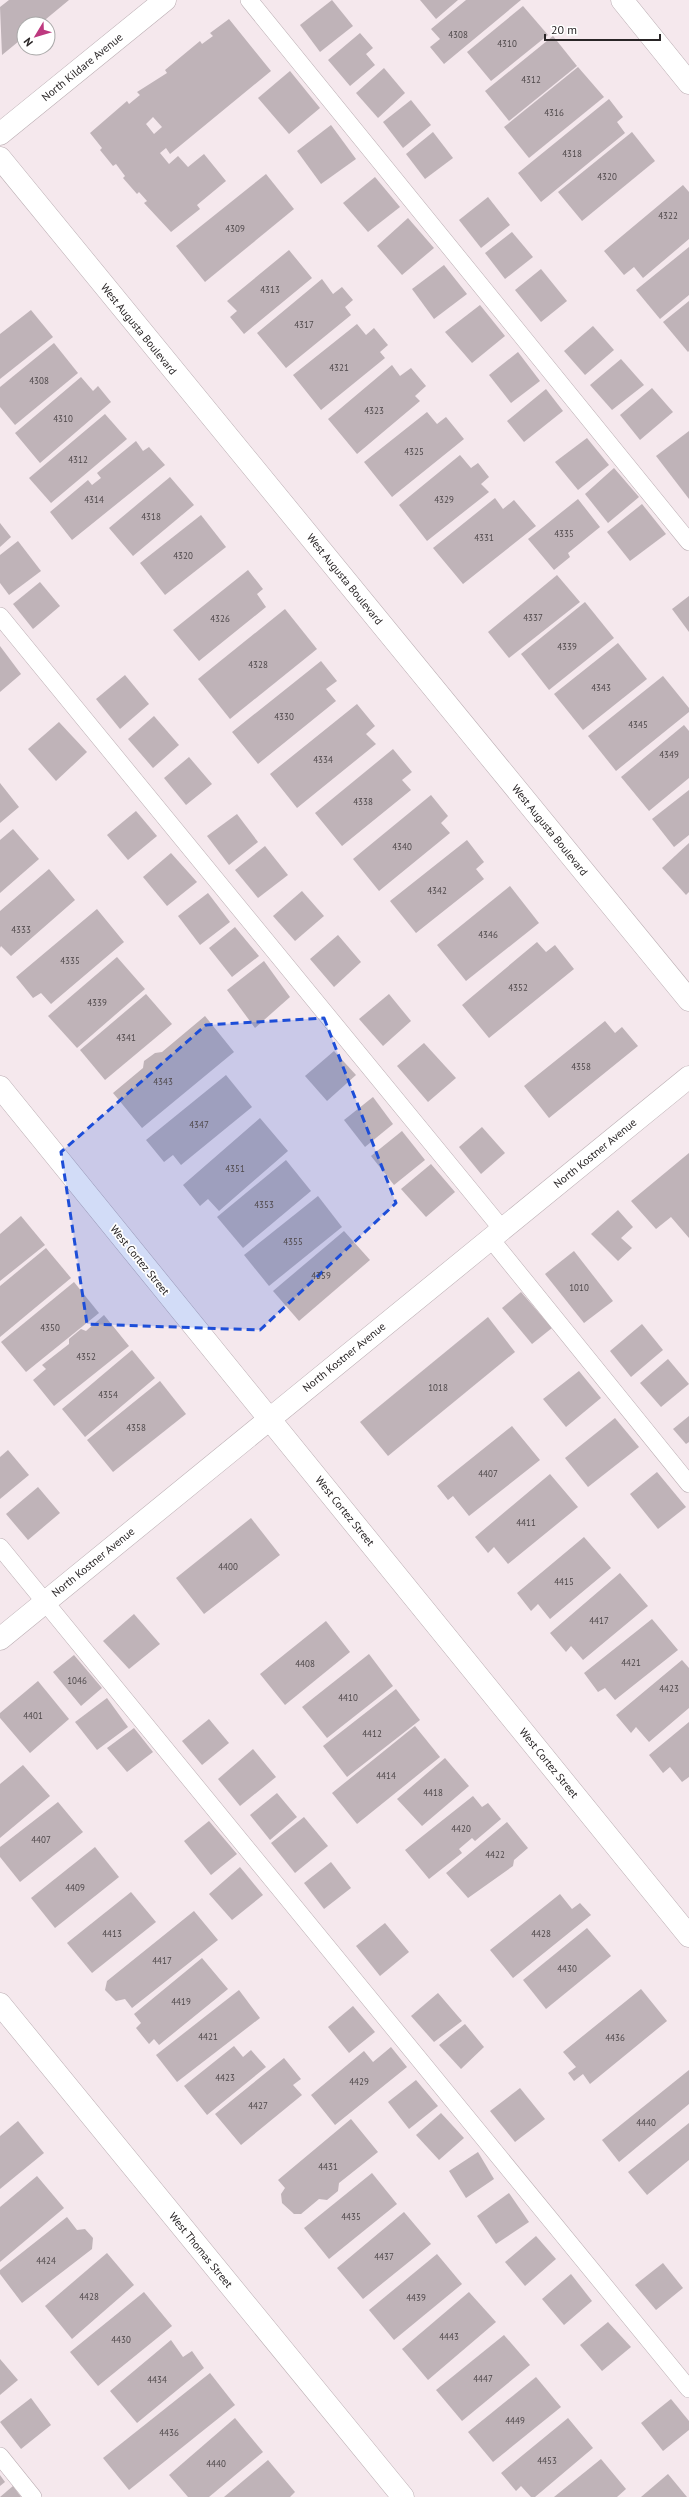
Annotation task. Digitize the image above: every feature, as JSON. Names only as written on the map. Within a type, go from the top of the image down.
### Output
[{"type":"street","name":"North Kildare Avenue","points":[[0,134],[164,0]]},
{"type":"street","points":[[622,0],[689,83]]},
{"type":"street","name":"West Augusta Boulevard","points":[[0,158],[689,1000]]},
{"type":"street","name":"North Kostner Avenue","points":[[0,1639],[269,1418],[689,1077]]},
{"type":"street","name":"West Cortez Street","points":[[0,1087],[689,1936]]},
{"type":"street","name":"West Thomas Street","points":[[0,2004],[403,2497]]},
{"type":"lane","points":[[249,0],[689,542]]},
{"type":"lane","points":[[0,616],[496,1234],[689,1484]]},
{"type":"lane","points":[[0,1547],[689,2389]]},
{"type":"lane","points":[[0,2456],[33,2497]]},
{"type":"highlighted area","points":[[324,1018],[396,1203],[260,1330],[87,1324],[61,1152],[206,1025]]},
{"type":"building","points":[[9,0],[69,0],[50,16],[16,16],[16,44],[2,55],[0,7]]},
{"type":"building","points":[[332,0],[353,26],[320,52],[300,25]]},
{"type":"building","points":[[420,0],[458,0],[436,19]]},
{"type":"building","points":[[466,0],[521,0],[444,64],[430,47],[440,39],[431,29]]},
{"type":"building","points":[[523,6],[548,35],[491,81],[467,52]]},
{"type":"building","points":[[229,19],[271,71],[170,154],[166,148],[160,153],[169,164],[178,156],[188,167],[204,154],[226,181],[197,205],[200,209],[171,232],[144,203],[147,201],[139,192],[137,194],[123,178],[125,176],[116,164],[113,166],[100,150],[102,148],[90,133],[127,101],[129,104],[140,95],[137,92],[167,73],[165,70],[200,41],[202,44],[213,36],[210,33]],"holes":[[[153,117],[162,127],[154,134],[146,124]]]},
{"type":"building","points":[[360,33],[373,48],[366,54],[375,65],[350,86],[328,60]]},
{"type":"building","points":[[553,36],[577,66],[509,121],[485,91]]},
{"type":"building","points":[[578,67],[604,97],[529,158],[504,127]]},
{"type":"building","points":[[384,68],[405,93],[378,118],[356,93]]},
{"type":"building","points":[[290,71],[320,108],[289,134],[258,98]]},
{"type":"building","points":[[609,99],[623,117],[617,122],[625,133],[541,202],[518,173]]},
{"type":"building","points":[[411,100],[431,125],[403,148],[383,122]]},
{"type":"building","points":[[331,125],[356,159],[321,184],[297,151]]},
{"type":"building","points":[[433,132],[453,158],[425,179],[406,154]]},
{"type":"building","points":[[632,132],[655,161],[582,221],[558,192]]},
{"type":"building","points":[[266,174],[294,209],[205,282],[176,246]]},
{"type":"building","points":[[375,177],[400,207],[368,232],[343,203]]},
{"type":"building","points":[[683,185],[689,192],[689,239],[643,278],[634,267],[624,275],[604,251]]},
{"type":"building","points":[[488,197],[510,225],[481,248],[459,220]]},
{"type":"building","points":[[408,218],[434,248],[402,275],[377,246]]},
{"type":"building","points":[[512,232],[533,257],[505,279],[485,253]]},
{"type":"building","points":[[689,247],[689,295],[660,319],[636,290]]},
{"type":"building","points":[[289,250],[312,278],[244,334],[230,317],[237,311],[227,301]]},
{"type":"building","points":[[444,265],[467,294],[434,319],[412,289]]},
{"type":"building","points":[[541,269],[567,301],[541,322],[515,290]]},
{"type":"building","points":[[322,279],[333,294],[342,287],[353,300],[345,307],[351,315],[286,368],[257,333]]},
{"type":"building","points":[[689,301],[689,351],[688,352],[663,322]]},
{"type":"building","points":[[480,305],[505,336],[472,363],[445,332]]},
{"type":"building","points":[[31,310],[53,337],[0,379],[0,334]]},
{"type":"building","points":[[357,324],[366,335],[374,328],[388,345],[380,352],[385,358],[321,410],[293,375]]},
{"type":"building","points":[[593,326],[614,350],[585,375],[564,351]]},
{"type":"building","points":[[54,343],[78,373],[15,425],[0,407],[0,387]]},
{"type":"building","points":[[518,352],[540,381],[511,403],[489,375]]},
{"type":"building","points":[[621,359],[644,385],[612,410],[590,385]]},
{"type":"building","points":[[392,365],[400,376],[411,368],[426,386],[415,396],[420,401],[357,454],[328,419]]},
{"type":"building","points":[[81,377],[93,391],[98,386],[111,402],[40,463],[15,433]]},
{"type":"building","points":[[652,388],[673,412],[640,440],[620,415]]},
{"type":"building","points":[[546,389],[563,411],[524,442],[507,421]]},
{"type":"building","points":[[427,412],[437,424],[446,417],[464,439],[392,497],[364,462]]},
{"type":"building","points":[[105,414],[127,439],[51,503],[29,478]]},
{"type":"building","points":[[689,431],[689,499],[656,456]]},
{"type":"building","points":[[587,438],[609,465],[578,490],[555,462]]},
{"type":"building","points":[[136,441],[143,451],[149,447],[165,465],[72,540],[50,512],[88,480],[92,485],[101,478],[97,473]]},
{"type":"building","points":[[460,455],[471,468],[478,463],[489,477],[481,484],[489,492],[427,541],[399,505]]},
{"type":"building","points":[[614,468],[639,497],[608,523],[585,494]]},
{"type":"building","points":[[170,477],[194,505],[133,556],[109,528]]},
{"type":"building","points":[[495,498],[503,509],[514,500],[536,526],[463,584],[433,548]]},
{"type":"building","points":[[578,499],[600,527],[568,553],[570,557],[554,570],[528,539]]},
{"type":"building","points":[[642,504],[666,534],[630,561],[607,532]]},
{"type":"building","points":[[201,515],[226,547],[165,595],[140,563]]},
{"type":"building","points":[[0,523],[11,537],[0,547]]},
{"type":"building","points":[[18,541],[41,571],[9,595],[0,583],[0,555]]},
{"type":"building","points":[[248,570],[263,589],[257,594],[266,607],[199,661],[173,630]]},
{"type":"building","points":[[557,575],[580,602],[509,658],[488,632]]},
{"type":"building","points":[[40,582],[60,606],[33,629],[13,604]]},
{"type":"building","points":[[689,596],[689,632],[672,609]]},
{"type":"building","points":[[585,602],[614,638],[549,690],[521,654]]},
{"type":"building","points":[[285,609],[317,649],[230,719],[198,679]]},
{"type":"building","points":[[618,643],[647,679],[583,730],[554,694]]},
{"type":"building","points":[[0,646],[21,674],[0,692]]},
{"type":"building","points":[[321,661],[337,681],[326,689],[336,701],[258,764],[232,732]]},
{"type":"building","points":[[125,675],[149,704],[120,729],[96,699]]},
{"type":"building","points":[[663,676],[689,708],[689,712],[616,771],[588,736]]},
{"type":"building","points":[[357,704],[375,726],[366,734],[376,744],[297,808],[270,774]]},
{"type":"building","points":[[154,716],[179,745],[153,768],[128,739]]},
{"type":"building","points":[[59,722],[87,752],[56,781],[28,749]]},
{"type":"building","points":[[684,725],[689,731],[689,778],[649,811],[621,777]]},
{"type":"building","points":[[393,749],[412,772],[402,780],[411,790],[342,846],[315,813]]},
{"type":"building","points":[[189,757],[212,784],[186,805],[164,778]]},
{"type":"building","points":[[0,783],[19,807],[0,823]]},
{"type":"building","points":[[689,790],[689,835],[674,847],[652,819]]},
{"type":"building","points":[[431,795],[448,816],[441,823],[450,833],[379,891],[353,859]]},
{"type":"building","points":[[136,811],[157,836],[128,860],[107,835]]},
{"type":"building","points":[[237,814],[258,842],[229,865],[207,836]]},
{"type":"building","points":[[13,829],[39,859],[0,893],[0,840]]},
{"type":"building","points":[[467,840],[484,862],[476,869],[484,879],[416,933],[390,901]]},
{"type":"building","points":[[689,843],[689,892],[686,895],[662,868]]},
{"type":"building","points":[[265,846],[288,875],[258,898],[235,870]]},
{"type":"building","points":[[171,853],[197,882],[167,906],[143,877]]},
{"type":"building","points":[[49,869],[75,900],[11,956],[1,946],[0,948],[0,911]]},
{"type":"building","points":[[510,886],[539,923],[466,981],[437,945]]},
{"type":"building","points":[[302,891],[324,916],[295,941],[273,916]]},
{"type":"building","points":[[208,893],[230,922],[200,945],[178,916]]},
{"type":"building","points":[[97,909],[124,942],[51,1004],[41,993],[33,998],[16,977]]},
{"type":"building","points":[[235,927],[259,956],[232,977],[209,948]]},
{"type":"building","points":[[338,935],[361,962],[334,987],[310,959]]},
{"type":"building","points":[[537,942],[546,952],[555,945],[574,969],[489,1038],[462,1005]]},
{"type":"building","points":[[117,957],[145,989],[77,1048],[48,1016]]},
{"type":"building","points":[[264,961],[290,997],[255,1028],[227,990]]},
{"type":"building","points":[[146,994],[172,1024],[105,1080],[80,1050]]},
{"type":"building","points":[[389,994],[411,1021],[383,1046],[359,1019]]},
{"type":"building","points":[[205,1016],[234,1052],[142,1128],[113,1093],[143,1068],[144,1061],[155,1053],[162,1052]]},
{"type":"building","points":[[605,1021],[615,1033],[622,1027],[638,1046],[549,1118],[524,1086]]},
{"type":"building","points":[[424,1043],[456,1078],[428,1102],[397,1066]]},
{"type":"building","points":[[334,1051],[356,1075],[327,1101],[305,1076]]},
{"type":"building","points":[[226,1075],[252,1107],[181,1165],[173,1155],[164,1162],[146,1140]]},
{"type":"building","points":[[373,1097],[393,1124],[365,1147],[344,1120]]},
{"type":"building","points":[[260,1118],[288,1151],[219,1211],[208,1199],[200,1206],[183,1185]]},
{"type":"building","points":[[482,1127],[505,1153],[481,1174],[459,1147]]},
{"type":"building","points":[[402,1131],[425,1160],[394,1185],[371,1156]]},
{"type":"building","points":[[689,1153],[689,1238],[671,1217],[656,1229],[631,1201]]},
{"type":"building","points":[[286,1160],[311,1191],[243,1248],[217,1217]]},
{"type":"building","points":[[431,1164],[455,1192],[426,1217],[401,1189]]},
{"type":"building","points":[[318,1196],[342,1227],[269,1286],[244,1255]]},
{"type":"building","points":[[618,1210],[633,1227],[621,1238],[632,1248],[618,1261],[591,1234]]},
{"type":"building","points":[[21,1216],[45,1245],[0,1281],[0,1234]]},
{"type":"building","points":[[344,1231],[370,1260],[299,1321],[273,1291]]},
{"type":"building","points":[[46,1248],[71,1278],[0,1337],[0,1286]]},
{"type":"building","points":[[574,1251],[613,1301],[584,1323],[545,1274]]},
{"type":"building","points":[[74,1282],[99,1313],[26,1372],[1,1342]]},
{"type":"building","points":[[521,1292],[552,1328],[532,1344],[502,1308]]},
{"type":"building","points":[[104,1315],[129,1346],[54,1406],[33,1380],[46,1369],[42,1365],[69,1344],[69,1339],[81,1329],[86,1331]]},
{"type":"building","points":[[488,1317],[515,1352],[388,1456],[360,1422]]},
{"type":"building","points":[[642,1324],[663,1350],[631,1377],[610,1351]]},
{"type":"building","points":[[132,1350],[155,1378],[85,1437],[62,1409]]},
{"type":"building","points":[[668,1359],[689,1384],[661,1407],[640,1383]]},
{"type":"building","points":[[579,1371],[601,1398],[566,1427],[543,1399]]},
{"type":"building","points":[[160,1381],[186,1414],[113,1472],[87,1440]]},
{"type":"building","points":[[689,1416],[689,1442],[686,1444],[673,1429]]},
{"type":"building","points":[[615,1418],[639,1447],[588,1487],[565,1458]]},
{"type":"building","points":[[512,1426],[540,1460],[469,1516],[453,1496],[448,1500],[437,1486]]},
{"type":"building","points":[[8,1450],[29,1475],[0,1499],[0,1457]]},
{"type":"building","points":[[657,1472],[686,1507],[658,1529],[630,1494]]},
{"type":"building","points":[[550,1474],[578,1507],[508,1564],[494,1547],[488,1553],[475,1537]]},
{"type":"building","points":[[38,1487],[60,1513],[28,1540],[6,1514]]},
{"type":"building","points":[[251,1518],[280,1555],[204,1614],[176,1578]]},
{"type":"building","points":[[584,1537],[611,1568],[550,1619],[538,1604],[531,1611],[517,1593]]},
{"type":"building","points":[[620,1573],[648,1606],[583,1660],[571,1646],[566,1652],[550,1633]]},
{"type":"building","points":[[134,1614],[160,1644],[129,1669],[103,1641]]},
{"type":"building","points":[[652,1619],[678,1650],[615,1700],[605,1688],[598,1692],[584,1673]]},
{"type":"building","points":[[326,1621],[350,1652],[285,1705],[260,1674]]},
{"type":"building","points":[[369,1654],[393,1686],[327,1738],[302,1707]]},
{"type":"building","points":[[74,1655],[102,1688],[81,1706],[53,1672]]},
{"type":"building","points":[[682,1660],[689,1668],[689,1708],[649,1742],[636,1727],[631,1733],[616,1715]]},
{"type":"building","points":[[38,1681],[69,1719],[30,1753],[0,1718],[0,1713]]},
{"type":"building","points":[[396,1689],[420,1720],[347,1777],[323,1746]]},
{"type":"building","points":[[107,1698],[128,1727],[97,1750],[75,1722]]},
{"type":"building","points":[[209,1719],[229,1743],[202,1765],[182,1741]]},
{"type":"building","points":[[689,1722],[689,1777],[682,1782],[670,1767],[663,1773],[649,1755]]},
{"type":"building","points":[[415,1726],[440,1757],[357,1824],[332,1793]]},
{"type":"building","points":[[134,1728],[153,1752],[127,1772],[107,1748]]},
{"type":"building","points":[[253,1749],[276,1777],[240,1806],[218,1779]]},
{"type":"building","points":[[445,1758],[469,1786],[422,1826],[397,1799]]},
{"type":"building","points":[[23,1765],[50,1796],[0,1838],[0,1784]]},
{"type":"building","points":[[277,1793],[297,1817],[270,1840],[250,1815]]},
{"type":"building","points":[[473,1796],[482,1807],[488,1803],[501,1819],[475,1841],[472,1838],[459,1849],[462,1853],[429,1879],[405,1850]]},
{"type":"building","points":[[58,1802],[83,1832],[20,1882],[0,1857],[0,1847]]},
{"type":"building","points":[[304,1817],[328,1846],[295,1873],[271,1843]]},
{"type":"building","points":[[209,1821],[237,1854],[211,1875],[184,1841]]},
{"type":"building","points":[[507,1822],[528,1848],[514,1860],[513,1866],[468,1898],[446,1873]]},
{"type":"building","points":[[95,1847],[119,1877],[55,1928],[31,1898]]},
{"type":"building","points":[[331,1862],[351,1888],[324,1909],[304,1883]]},
{"type":"building","points":[[240,1867],[263,1895],[232,1920],[209,1894]]},
{"type":"building","points":[[131,1892],[156,1922],[92,1973],[67,1943]]},
{"type":"building","points":[[560,1894],[572,1909],[580,1903],[591,1915],[513,1978],[490,1950]]},
{"type":"building","points":[[194,1911],[218,1940],[132,2008],[125,1999],[116,2001],[105,1990],[107,1981]]},
{"type":"building","points":[[385,1923],[409,1952],[380,1976],[356,1946]]},
{"type":"building","points":[[587,1928],[611,1956],[546,2009],[523,1980]]},
{"type":"building","points":[[202,1958],[228,1989],[159,2045],[154,2039],[149,2044],[136,2028],[141,2023],[134,2014]]},
{"type":"building","points":[[641,1989],[667,2021],[590,2084],[583,2074],[574,2081],[568,2073],[576,2067],[563,2052]]},
{"type":"building","points":[[239,1990],[260,2018],[177,2082],[156,2055]]},
{"type":"building","points":[[438,1993],[462,2021],[434,2042],[411,2016]]},
{"type":"building","points":[[353,2006],[375,2032],[349,2053],[328,2027]]},
{"type":"building","points":[[465,2024],[484,2047],[461,2069],[439,2045]]},
{"type":"building","points":[[234,2046],[243,2057],[251,2050],[266,2067],[207,2115],[184,2086]]},
{"type":"building","points":[[391,2047],[407,2067],[335,2125],[311,2095],[364,2051],[373,2062]]},
{"type":"building","points":[[284,2058],[301,2079],[293,2085],[302,2095],[241,2145],[215,2114]]},
{"type":"building","points":[[689,2070],[689,2104],[619,2162],[602,2140]]},
{"type":"building","points":[[416,2080],[438,2106],[409,2129],[388,2102]]},
{"type":"building","points":[[520,2088],[545,2119],[515,2142],[490,2111]]},
{"type":"building","points":[[441,2113],[464,2138],[439,2160],[416,2135]]},
{"type":"building","points":[[351,2119],[378,2152],[339,2183],[338,2191],[327,2200],[319,2199],[301,2214],[294,2214],[282,2203],[281,2194],[285,2188],[278,2180]]},
{"type":"building","points":[[18,2121],[44,2153],[0,2189],[0,2136]]},
{"type":"building","points":[[689,2123],[689,2160],[647,2195],[628,2172]]},
{"type":"building","points":[[478,2152],[494,2179],[466,2198],[449,2171]]},
{"type":"building","points":[[372,2173],[397,2204],[329,2259],[304,2228]]},
{"type":"building","points":[[37,2176],[64,2208],[0,2262],[0,2207]]},
{"type":"building","points":[[509,2193],[529,2222],[496,2244],[477,2216]]},
{"type":"building","points":[[404,2212],[431,2244],[363,2299],[337,2268]]},
{"type":"building","points":[[67,2217],[77,2230],[85,2229],[93,2238],[92,2249],[22,2303],[0,2274],[0,2270]]},
{"type":"building","points":[[536,2236],[556,2259],[525,2286],[505,2262]]},
{"type":"building","points":[[107,2253],[134,2285],[72,2339],[45,2306]]},
{"type":"building","points":[[437,2254],[462,2284],[394,2340],[369,2310]]},
{"type":"building","points":[[663,2263],[683,2288],[656,2310],[635,2285]]},
{"type":"building","points":[[571,2274],[592,2301],[564,2325],[542,2299]]},
{"type":"building","points":[[144,2292],[172,2326],[98,2386],[70,2352]]},
{"type":"building","points":[[469,2292],[496,2322],[428,2380],[402,2349]]},
{"type":"building","points":[[608,2322],[631,2347],[602,2371],[580,2345]]},
{"type":"building","points":[[504,2335],[530,2365],[462,2421],[436,2390]]},
{"type":"building","points":[[171,2340],[183,2357],[192,2351],[204,2368],[137,2423],[110,2391]]},
{"type":"building","points":[[0,2359],[18,2380],[0,2395]]},
{"type":"building","points":[[210,2373],[235,2405],[129,2490],[103,2458]]},
{"type":"building","points":[[536,2377],[561,2407],[493,2462],[468,2432]]},
{"type":"building","points":[[31,2398],[51,2425],[21,2449],[0,2422]]},
{"type":"building","points":[[671,2399],[689,2421],[689,2430],[663,2451],[641,2423]]},
{"type":"building","points":[[235,2418],[263,2452],[209,2497],[188,2497],[169,2475]]},
{"type":"building","points":[[568,2418],[593,2448],[535,2497],[531,2497],[521,2486],[516,2491],[501,2473]]},
{"type":"building","points":[[601,2459],[626,2489],[617,2497],[554,2497]]},
{"type":"building","points":[[268,2460],[295,2492],[290,2497],[224,2497]]},
{"type":"building","points":[[668,2474],[687,2497],[641,2497]]},
{"type":"building","points":[[0,2475],[5,2482],[0,2486]]},
{"type":"building","points":[[13,2486],[21,2497],[0,2497]]}]
